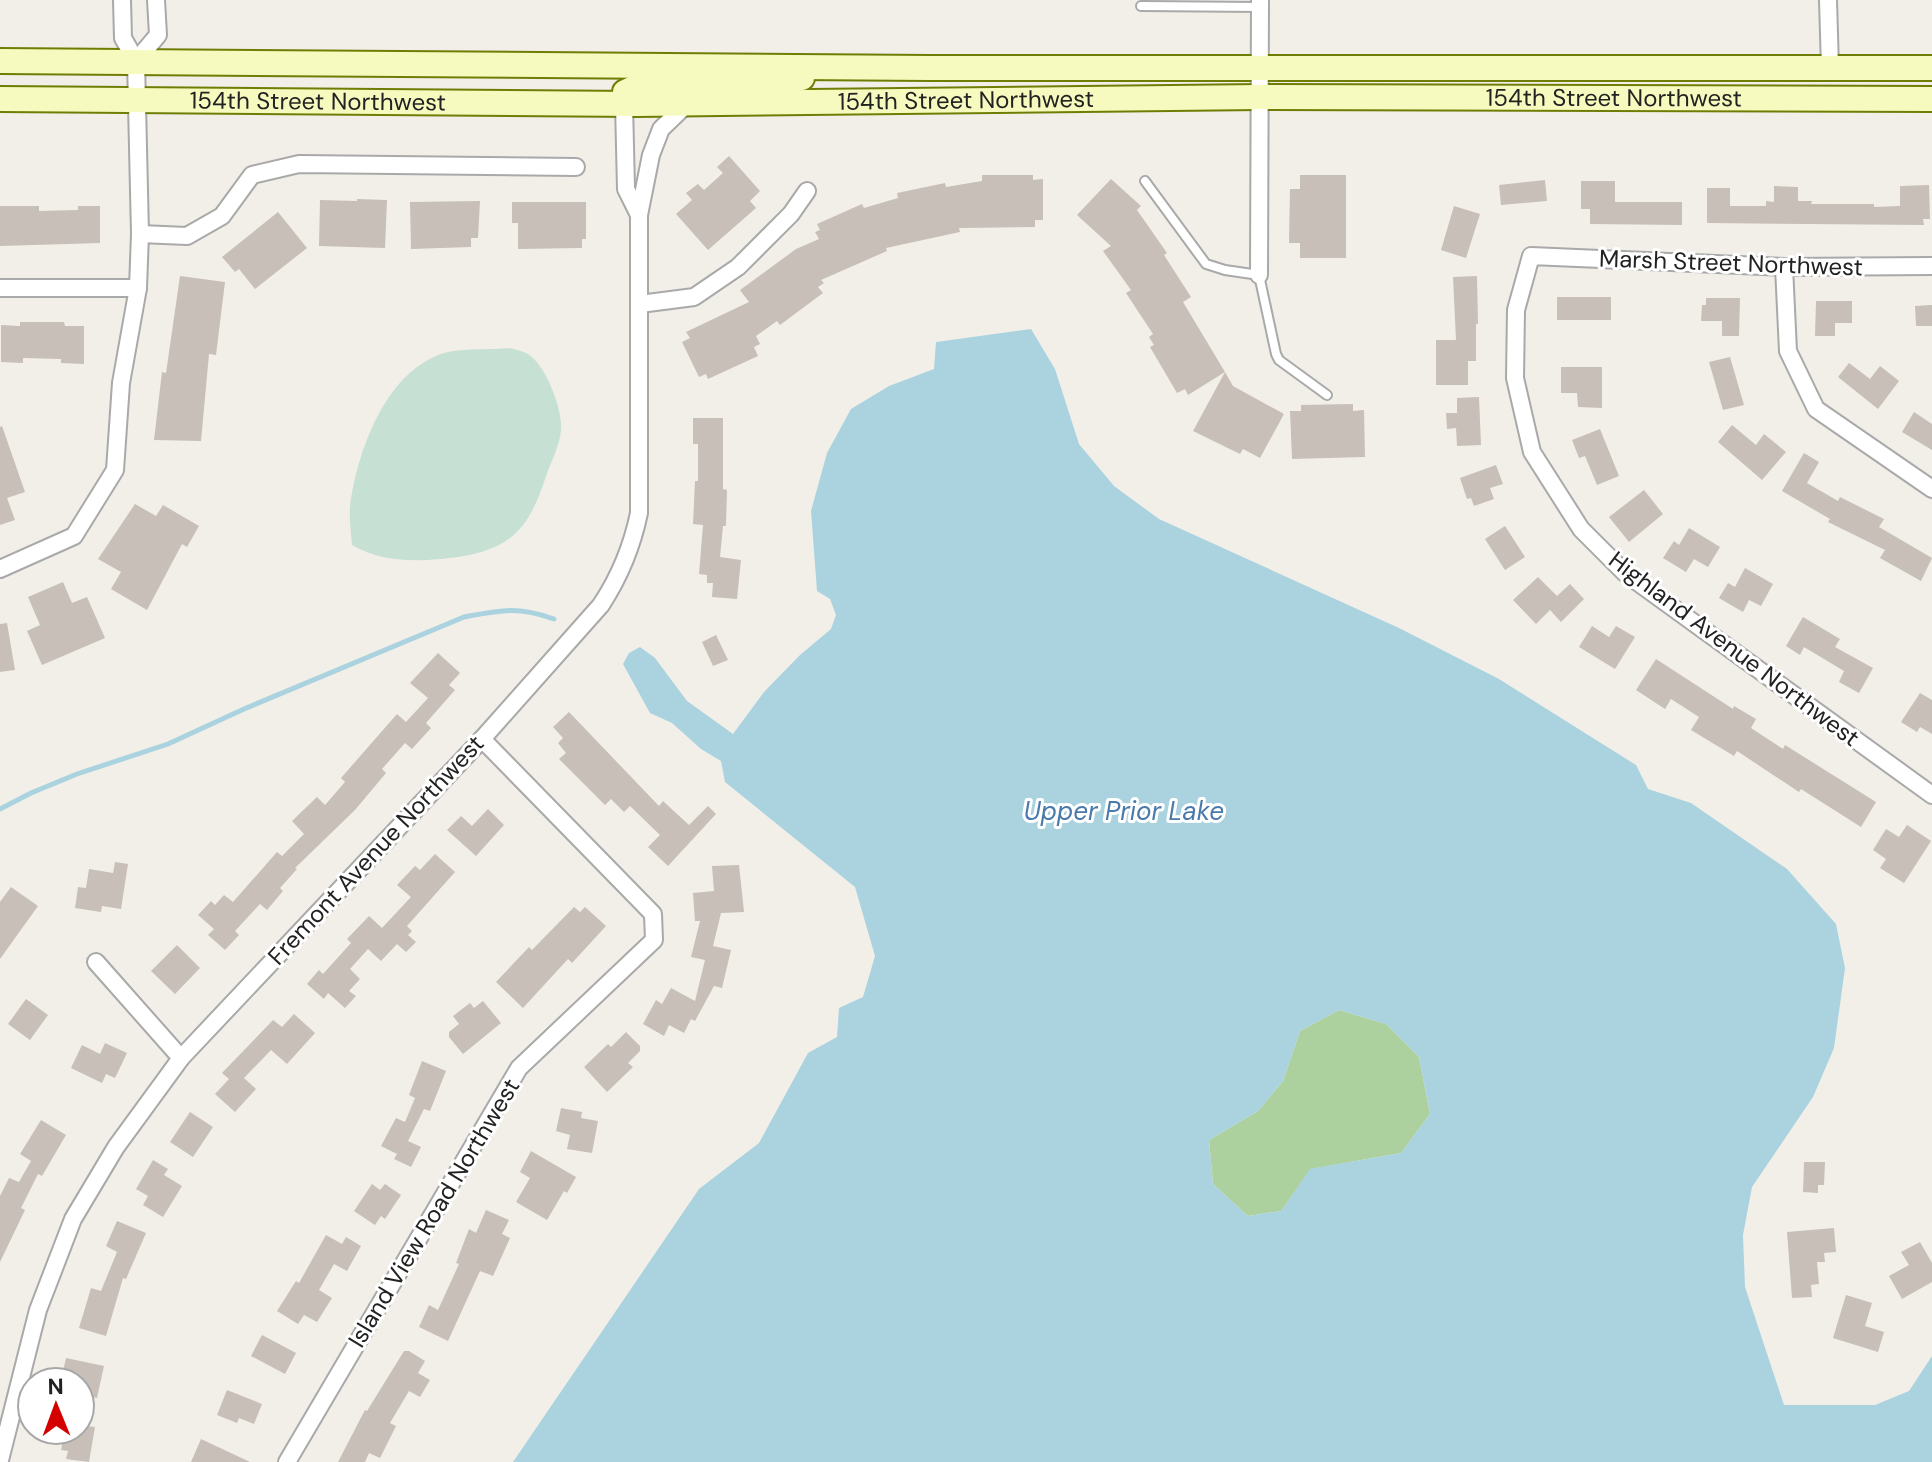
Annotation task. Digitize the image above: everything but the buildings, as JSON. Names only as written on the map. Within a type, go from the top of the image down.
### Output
[{"type":"street","points":[[0,569],[74,536],[115,470],[121,383],[138,288],[140,234],[136,61],[123,38],[122,0]]},
{"type":"street","points":[[136,61],[158,35],[156,0]]},
{"type":"street","points":[[1828,0],[1830,68]]},
{"type":"street","points":[[1259,275],[1260,4]]},
{"type":"street","name":"154th Street Northwest","points":[[0,61],[872,67],[1932,68]]},
{"type":"street","points":[[624,104],[625,92],[642,84],[769,84],[872,67]]},
{"type":"street","name":"154th Street Northwest","points":[[0,99],[624,104],[1260,97],[1932,99]]},
{"type":"street","name":"Fremont Avenue Northwest","points":[[624,104],[626,189],[639,215]]},
{"type":"street","name":"Fremont Avenue Northwest","points":[[0,1460],[38,1310],[73,1219],[116,1147],[181,1058],[482,739],[601,605],[617,580],[633,540],[639,513],[639,215],[651,155],[661,129],[687,104]]},
{"type":"street","points":[[140,234],[187,236],[222,216],[252,175],[299,164],[576,167]]},
{"type":"street","points":[[640,304],[694,297],[738,267],[791,214],[807,191]]},
{"type":"street","name":"Marsh Street Northwest","points":[[1531,256],[1784,267],[1932,266]]},
{"type":"street","name":"Highland Avenue Northwest","points":[[1531,256],[1516,310],[1515,378],[1532,452],[1581,529],[1625,573],[1932,795]]},
{"type":"street","points":[[1784,267],[1788,351],[1816,409],[1932,489]]},
{"type":"street","points":[[0,288],[138,288]]},
{"type":"street","name":"Island View Road Northwest","points":[[287,1462],[519,1068],[654,940],[653,914],[482,739]]},
{"type":"street","points":[[96,962],[181,1058]]},
{"type":"lane","points":[[1141,6],[1260,4]]},
{"type":"lane","points":[[1145,181],[1206,264],[1259,275],[1279,360],[1327,395]]},
{"type":"green space","points":[[510,348],[528,354],[541,367],[552,388],[561,421],[555,453],[537,502],[523,526],[492,548],[449,558],[388,558],[352,545],[350,507],[360,461],[368,437],[392,393],[408,375],[427,361],[448,352]]},
{"type":"green space","points":[[1339,1010],[1386,1024],[1419,1057],[1430,1114],[1401,1153],[1311,1169],[1281,1211],[1248,1216],[1213,1184],[1209,1140],[1258,1111],[1283,1081],[1300,1031]]},
{"type":"water","name":"Upper Prior Lake","points":[[1031,329],[1055,369],[1079,444],[1114,486],[1159,519],[1399,628],[1499,679],[1636,765],[1648,789],[1691,803],[1787,869],[1836,924],[1845,968],[1834,1048],[1813,1097],[1752,1187],[1743,1235],[1745,1287],[1784,1405],[1875,1405],[1909,1391],[1932,1356],[1932,1462],[513,1462],[699,1189],[759,1143],[808,1053],[837,1037],[839,1008],[863,997],[875,956],[855,887],[725,782],[721,761],[701,749],[672,723],[650,713],[623,664],[629,653],[640,647],[655,658],[687,701],[733,734],[764,692],[831,629],[836,615],[830,599],[817,591],[811,511],[827,453],[851,409],[889,386],[934,369],[936,342]],"holes":[[[1339,1010],[1386,1024],[1419,1057],[1430,1114],[1401,1153],[1310,1169],[1281,1211],[1248,1216],[1213,1184],[1209,1140],[1258,1111],[1283,1081],[1300,1031]]]},
{"type":"waterway","points":[[0,809],[77,774],[168,744],[464,617],[509,610],[554,619]]}]
